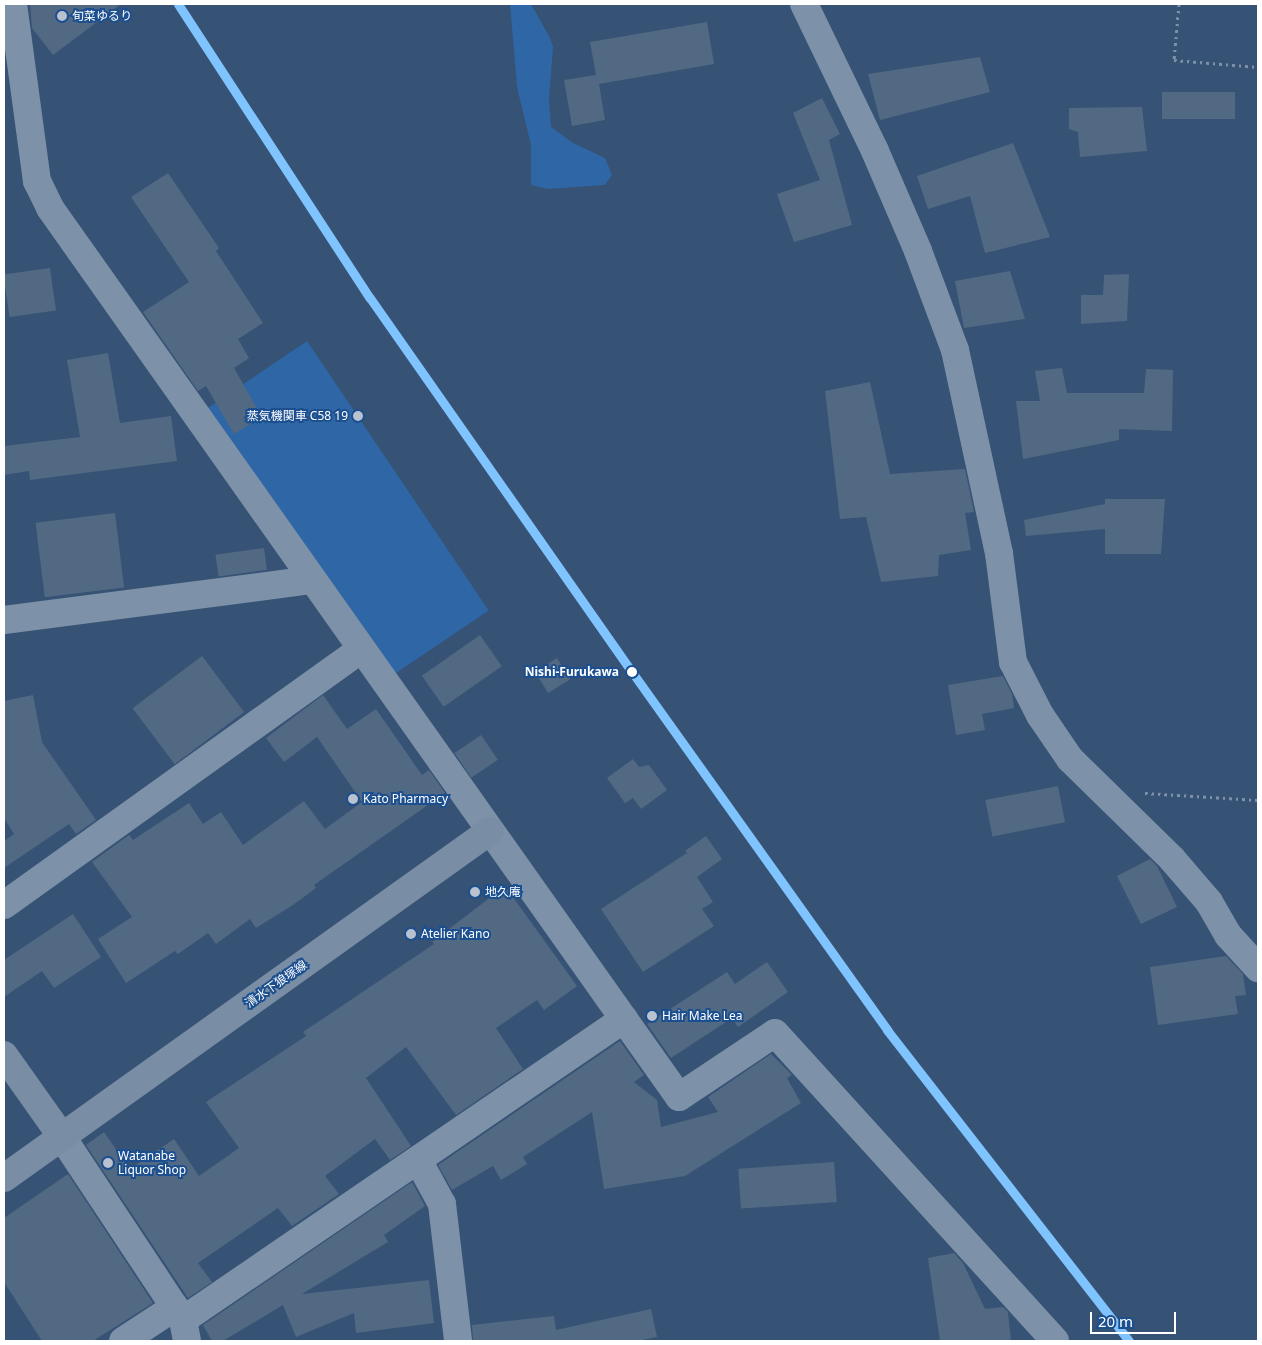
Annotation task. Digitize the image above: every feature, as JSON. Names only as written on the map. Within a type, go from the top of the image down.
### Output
[{"type":"main road","name":"清水下狼塚線","points":[[4,1178],[490,832]]},
{"type":"main road","points":[[4,1055],[62,1137]]},
{"type":"street","points":[[13,4],[37,181],[50,208],[310,580],[679,1097],[775,1033],[1055,1341]]},
{"type":"street","points":[[804,4],[875,152],[955,350],[999,553],[1013,662],[1040,715],[1070,759],[1172,859],[1209,902],[1228,935],[1258,968]]},
{"type":"street","points":[[4,620],[310,580]]},
{"type":"street","points":[[4,905],[361,650]]},
{"type":"street","points":[[123,1341],[182,1323],[624,1019]]},
{"type":"street","points":[[62,1137],[182,1323]]},
{"type":"street","points":[[418,1160],[442,1204],[458,1341]]},
{"type":"path","points":[[1179,4],[1174,60],[1258,67]]},
{"type":"path","points":[[1099,789],[1258,800]]},
{"type":"shaded area","points":[[510,4],[531,4],[553,47],[549,99],[551,127],[573,143],[605,158],[612,175],[605,185],[548,189],[531,185],[531,145],[517,87]]},
{"type":"shaded area","points":[[307,341],[489,610],[388,679],[206,409]]},
{"type":"building","points":[[30,4],[121,4],[53,55],[32,28]]},
{"type":"building","points":[[707,22],[714,64],[599,84],[605,120],[572,126],[564,80],[596,75],[590,42]]},
{"type":"building","points":[[980,57],[990,92],[880,120],[868,74]]},
{"type":"building","points":[[1162,92],[1235,92],[1235,119],[1162,119]]},
{"type":"building","points":[[822,98],[840,134],[829,140],[852,225],[794,242],[777,194],[820,180],[793,113]]},
{"type":"building","points":[[1142,107],[1147,151],[1080,157],[1078,132],[1069,129],[1069,108]]},
{"type":"building","points":[[1013,143],[1050,237],[985,253],[970,196],[928,209],[917,176]]},
{"type":"building","points":[[168,173],[219,248],[216,251],[263,323],[238,339],[249,358],[234,368],[262,417],[234,434],[206,386],[198,391],[143,312],[189,282],[131,197]]},
{"type":"building","points":[[50,268],[56,311],[9,317],[4,274]]},
{"type":"building","points":[[1010,271],[1025,319],[964,328],[955,281]]},
{"type":"building","points":[[1129,274],[1127,321],[1081,324],[1081,295],[1103,295],[1104,275]]},
{"type":"building","points":[[108,353],[120,423],[171,416],[177,461],[30,480],[29,471],[4,475],[4,446],[80,437],[67,360]]},
{"type":"building","points":[[1062,368],[1067,393],[1144,393],[1146,369],[1173,370],[1172,431],[1119,429],[1119,440],[1023,459],[1016,401],[1040,401],[1035,371]]},
{"type":"building","points":[[870,382],[890,474],[965,469],[974,512],[965,513],[971,550],[939,555],[938,576],[881,582],[866,517],[840,519],[825,391]]},
{"type":"building","points":[[1105,499],[1165,499],[1161,554],[1105,554],[1105,529],[1026,536],[1024,520],[1105,504]]},
{"type":"building","points":[[115,513],[124,587],[45,597],[36,523]]},
{"type":"building","points":[[264,548],[267,570],[219,577],[215,555]]},
{"type":"building","points":[[480,635],[502,666],[444,707],[422,676]]},
{"type":"building","points":[[202,656],[244,712],[175,764],[133,708]]},
{"type":"building","points":[[557,658],[570,679],[548,693],[535,672]]},
{"type":"building","points":[[1003,676],[1012,694],[1014,708],[982,714],[985,730],[956,735],[948,685]]},
{"type":"building","points":[[33,695],[42,742],[96,820],[76,834],[69,824],[4,868],[4,841],[14,834],[4,818],[4,701]]},
{"type":"building","points":[[323,695],[347,729],[376,709],[422,775],[429,770],[445,793],[314,885],[316,888],[293,905],[256,928],[250,919],[216,944],[208,933],[178,954],[175,951],[126,983],[98,939],[132,917],[92,862],[129,835],[133,840],[189,803],[203,824],[221,812],[243,845],[304,801],[325,829],[362,802],[317,737],[284,762],[266,738]]},
{"type":"building","points":[[481,735],[498,760],[471,778],[454,753]]},
{"type":"building","points":[[633,759],[639,767],[649,765],[667,790],[641,809],[633,798],[625,803],[607,778]]},
{"type":"building","points":[[1058,786],[1065,822],[992,836],[985,800]]},
{"type":"building","points":[[706,836],[722,859],[697,877],[713,902],[702,909],[714,926],[643,972],[601,909],[687,853],[685,851]]},
{"type":"building","points":[[1150,859],[1157,866],[1177,907],[1141,924],[1117,876]]},
{"type":"building","points":[[505,886],[577,986],[544,1010],[537,1000],[496,1028],[523,1069],[456,1115],[406,1047],[366,1078],[411,1146],[390,1160],[375,1139],[325,1176],[339,1194],[292,1226],[278,1208],[198,1263],[212,1282],[188,1298],[86,1145],[104,1132],[130,1169],[174,1139],[199,1176],[239,1148],[206,1102],[306,1036],[303,1032],[434,944],[432,942]]},
{"type":"building","points":[[73,914],[101,957],[54,988],[42,971],[4,997],[4,960]]},
{"type":"building","points":[[1226,956],[1243,974],[1246,995],[1235,996],[1238,1014],[1158,1025],[1150,967]]},
{"type":"building","points":[[767,962],[788,992],[738,1027],[732,1018],[671,1058],[647,1024],[727,972],[735,984]]},
{"type":"building","points":[[620,1041],[644,1075],[634,1082],[657,1100],[661,1127],[718,1112],[708,1097],[771,1054],[792,1075],[787,1078],[801,1103],[685,1176],[604,1189],[592,1112],[523,1157],[527,1164],[501,1180],[493,1166],[452,1190],[438,1165]]},
{"type":"building","points":[[834,1162],[837,1202],[741,1209],[738,1169]]},
{"type":"building","points":[[68,1174],[153,1303],[93,1341],[42,1341],[4,1282],[4,1218]]},
{"type":"building","points":[[412,1182],[425,1206],[384,1235],[388,1242],[302,1294],[429,1280],[434,1323],[356,1333],[354,1313],[296,1337],[283,1305],[223,1341],[212,1341],[203,1325]]},
{"type":"building","points":[[954,1253],[963,1263],[985,1309],[1003,1307],[1008,1312],[1011,1341],[940,1341],[928,1258]]},
{"type":"building","points":[[651,1309],[657,1337],[637,1341],[473,1341],[472,1325],[554,1316],[556,1330]]},
{"type":"transit line","points":[[178,4],[370,298],[632,672],[887,1030],[1129,1341]]},
{"type":"place","name":"旬菜ゆるり","points":[[62,16]]},
{"type":"place","name":"蒸気機関車 C58 19","points":[[358,416]]},
{"type":"place","name":"Nishi-Furukawa","points":[[632,672]]},
{"type":"place","name":"Kato Pharmacy","points":[[353,799]]},
{"type":"place","name":"地久庵","points":[[475,892]]},
{"type":"place","name":"Atelier Kano","points":[[411,934]]},
{"type":"place","name":"Hair Make Lea","points":[[652,1016]]},
{"type":"place","name":"Watanabe Liquor Shop","points":[[108,1163]]}]
